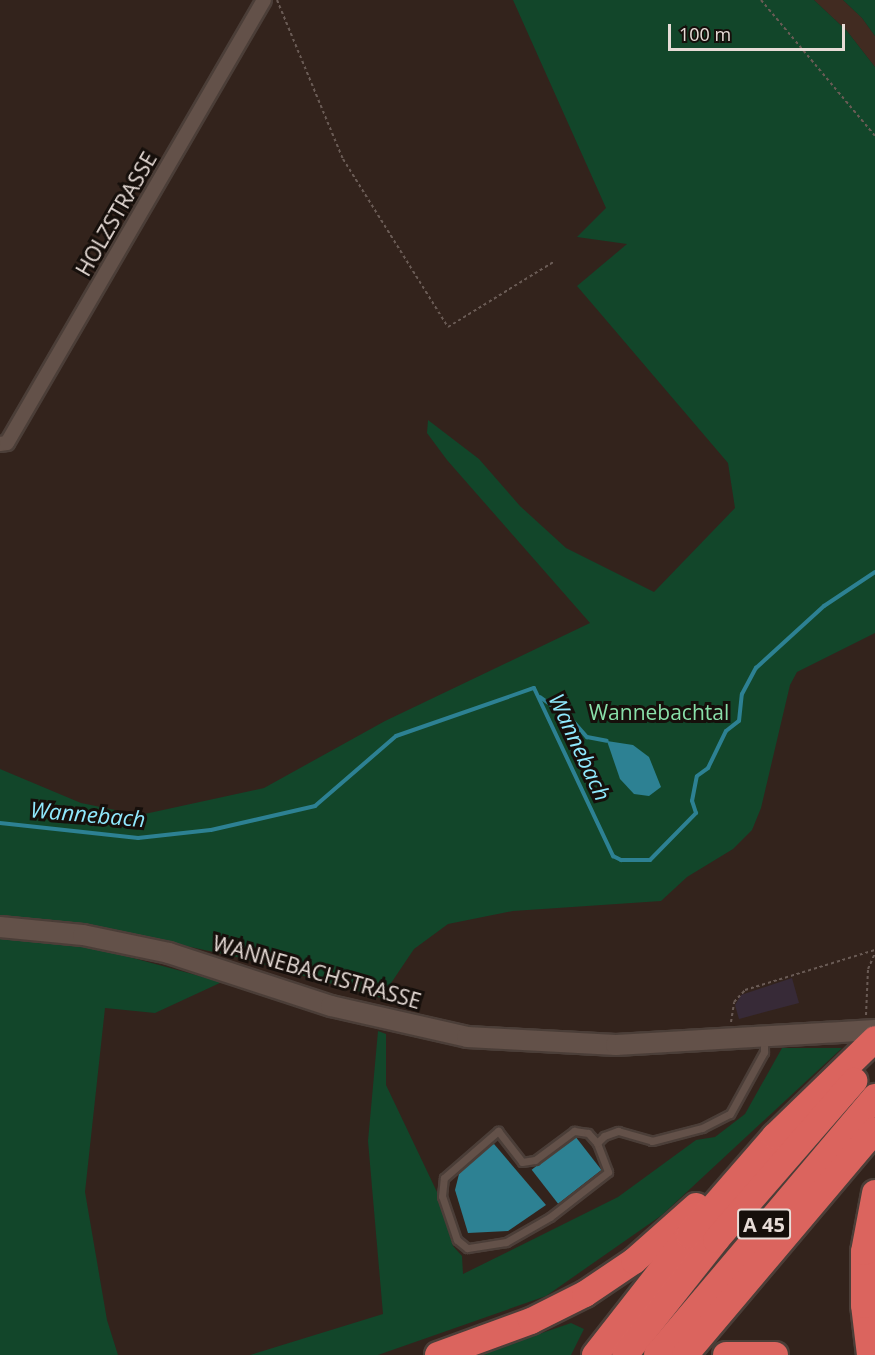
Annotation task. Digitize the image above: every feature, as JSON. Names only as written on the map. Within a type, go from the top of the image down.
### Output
[{"type":"highway","points":[[438,1355],[549,1313],[609,1279],[775,1136],[868,1047]]},
{"type":"highway","name":"A 45","points":[[624,1355],[775,1170],[868,1047]]},
{"type":"highway","name":"A 45","points":[[657,1355],[875,1097]]},
{"type":"highway","points":[[685,1355],[875,1130]]},
{"type":"highway","points":[[595,1355],[689,1234],[775,1136]]},
{"type":"highway","points":[[870,1355],[864,1305],[864,1252],[875,1193]]},
{"type":"highway","points":[[726,1355],[775,1355]]},
{"type":"main road","name":"WANNEBACHSTRASSE","points":[[0,927],[82,935],[169,953],[331,1006],[467,1037],[616,1046],[764,1037],[868,1047]]},
{"type":"street","name":"HOLZSTRASSE","points":[[0,444],[7,443],[264,0]]},
{"type":"lane","points":[[597,1143],[604,1136],[618,1131],[652,1141],[723,1119],[730,1114],[764,1052],[764,1037]]},
{"type":"lane","points":[[498,1131],[522,1162],[535,1160],[574,1131],[588,1133],[597,1143],[608,1172],[550,1217],[506,1242],[467,1248],[457,1240],[442,1196],[444,1178],[498,1131]]},
{"type":"path","points":[[277,0],[343,159],[448,327],[555,261]]},
{"type":"path","points":[[761,0],[875,136]]},
{"type":"path","points":[[729,1040],[734,1002],[745,990],[875,952]]},
{"type":"path","points":[[868,1047],[868,969],[875,952]]},
{"type":"shaded area","points":[[814,0],[843,0],[862,18],[875,36],[875,67],[847,31]]},
{"type":"shaded area","points":[[792,978],[799,1003],[739,1019],[735,1005],[741,995]]},
{"type":"green space","name":"Wannebachtal","points":[[513,0],[814,0],[847,31],[875,67],[875,633],[797,672],[790,685],[761,808],[752,830],[733,849],[687,877],[661,901],[513,911],[448,924],[414,949],[381,998],[241,958],[85,924],[0,915],[0,769],[81,803],[140,815],[264,788],[385,721],[590,623],[447,460],[427,433],[428,420],[479,459],[520,506],[566,548],[654,592],[735,508],[728,463],[577,286],[627,244],[577,237],[606,208]]},
{"type":"green space","points":[[843,0],[875,0],[875,36],[862,18]]},
{"type":"green space","points":[[0,938],[81,944],[222,982],[155,1013],[105,1008],[85,1192],[107,1320],[118,1355],[0,1355]]},
{"type":"green space","points":[[378,1031],[386,1034],[386,1085],[437,1192],[453,1246],[462,1256],[463,1274],[618,1197],[696,1140],[715,1137],[745,1114],[782,1048],[842,1048],[662,1215],[546,1296],[378,1355],[250,1355],[383,1314],[368,1141]]},
{"type":"green space","points":[[571,1323],[584,1329],[571,1355],[478,1355]]},
{"type":"water","points":[[607,741],[633,745],[649,757],[661,787],[649,796],[634,794],[620,779]]},
{"type":"water","points":[[575,1136],[601,1170],[558,1204],[532,1170]]},
{"type":"water","points":[[494,1144],[546,1205],[508,1231],[468,1233],[455,1190],[459,1174],[479,1152]]},
{"type":"waterway","name":"Wannebach","points":[[0,823],[138,838],[211,830],[315,806],[396,736],[534,688],[613,856],[621,860],[650,860],[696,813],[692,801],[697,776],[708,768],[726,731],[739,721],[742,694],[756,668],[824,606],[875,572]]},
{"type":"waterway","points":[[540,697],[572,720],[587,737],[607,741]]}]
